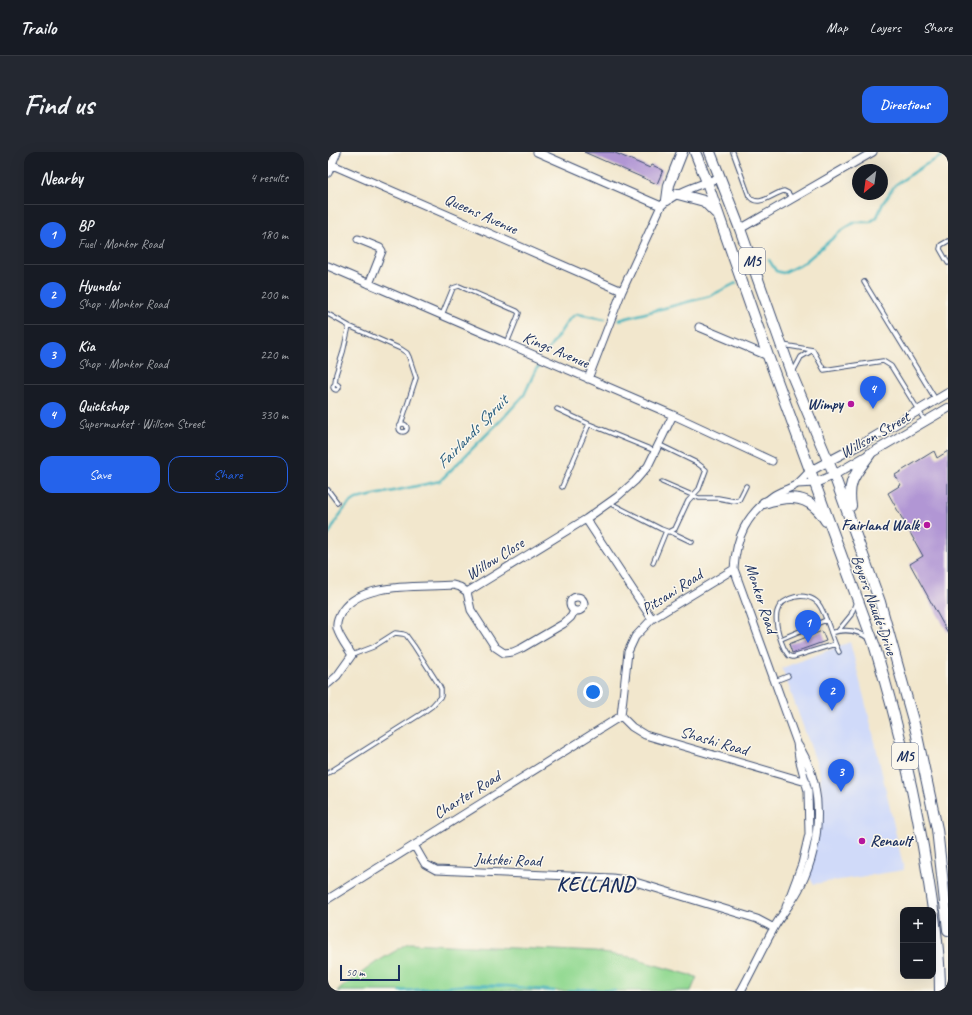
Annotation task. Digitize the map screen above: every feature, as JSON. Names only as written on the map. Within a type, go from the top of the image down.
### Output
[{"type":"main road","points":[[664,203],[669,185],[682,152]]},
{"type":"main road","name":"Beyers Naudé Drive","points":[[695,152],[874,644],[901,738],[921,832],[935,922],[940,991]]},
{"type":"main road","name":"Beyers Naudé Drive","points":[[710,152],[740,230],[792,375],[829,460],[880,602],[916,731],[937,829],[948,930]]},
{"type":"main road","points":[[678,194],[704,201],[711,206],[719,216]]},
{"type":"main road","points":[[865,558],[851,508],[849,494],[850,486],[854,478],[870,454]]},
{"type":"main road","points":[[764,503],[780,498],[802,499],[818,511],[831,529]]},
{"type":"street","points":[[328,173],[330,164],[337,152]]},
{"type":"street","points":[[740,230],[873,152]]},
{"type":"street","points":[[542,153],[664,203]]},
{"type":"street","name":"Queens Avenue","points":[[330,164],[622,291]]},
{"type":"street","points":[[588,379],[622,291],[664,203],[678,194],[720,177]]},
{"type":"street","points":[[358,239],[380,248],[382,251],[369,284]]},
{"type":"street","name":"Kings Avenue","points":[[328,266],[672,415],[772,461]]},
{"type":"street","points":[[699,327],[768,356]]},
{"type":"street","name":"Willson Street","points":[[810,471],[867,441],[948,393]]},
{"type":"street","name":"Willson Street","points":[[815,483],[834,475],[948,408]]},
{"type":"street","name":"Willow Close","points":[[352,655],[339,633],[337,620],[344,608],[360,596],[387,589],[453,585],[460,587],[467,592],[610,503],[648,466],[658,448],[672,415]]},
{"type":"street","name":"Monkor Road","points":[[741,991],[786,907],[802,864],[809,834],[809,812],[806,782],[799,758],[797,743],[734,569],[737,545],[743,528],[756,511],[774,496],[797,484],[810,471]]},
{"type":"street","name":"Monkor Road","points":[[797,484],[815,483]]},
{"type":"street","points":[[586,519],[652,619]]},
{"type":"street","name":"Pitsani Road","points":[[620,716],[628,652],[635,637],[652,619],[734,569]]},
{"type":"street","points":[[467,592],[471,610],[495,647],[504,653],[513,652],[522,648],[563,624],[574,611]]},
{"type":"street","points":[[328,684],[337,676],[352,655]]},
{"type":"street","name":"Shashi Road","points":[[620,716],[632,727],[645,735],[806,782]]},
{"type":"street","name":"Charter Road","points":[[328,899],[620,716]]},
{"type":"street","name":"Monkor Road","points":[[786,907],[794,898],[805,876],[814,847],[817,828],[817,800],[814,782],[805,755],[797,743]]},
{"type":"street","name":"Jukskei Road","points":[[414,845],[424,864],[436,870],[612,878],[632,881],[757,919],[774,928]]},
{"type":"lane","points":[[733,152],[752,199],[758,201],[764,200],[784,191],[793,199]]},
{"type":"lane","points":[[948,241],[941,245],[940,249],[948,263]]},
{"type":"lane","points":[[864,282],[936,400]]},
{"type":"lane","points":[[442,316],[453,288],[459,286],[519,313],[507,343]]},
{"type":"lane","points":[[328,314],[349,326],[407,353],[415,373],[416,382],[401,424]]},
{"type":"lane","points":[[335,384],[336,374],[349,326]]},
{"type":"lane","points":[[782,345],[813,350]]},
{"type":"lane","points":[[792,375],[801,357],[813,350]]},
{"type":"lane","points":[[813,350],[824,370],[883,361],[891,366],[925,422]]},
{"type":"lane","points":[[557,409],[589,424],[697,462],[706,470],[699,489],[687,503],[676,529],[672,532]]},
{"type":"lane","points":[[562,487],[589,424]]},
{"type":"lane","points":[[662,482],[702,499],[718,498],[736,500],[740,497],[746,486]]},
{"type":"lane","points":[[328,490],[336,502]]},
{"type":"lane","points":[[610,503],[666,531],[672,532],[692,542]]},
{"type":"lane","points":[[653,564],[666,531]]},
{"type":"lane","points":[[835,644],[793,657],[787,653],[777,630],[777,613],[784,602],[806,596],[812,598],[819,604],[839,652]]},
{"type":"lane","points":[[838,631],[851,615],[856,598]]},
{"type":"lane","points":[[781,639],[826,620]]},
{"type":"lane","points":[[831,633],[838,631],[856,632],[863,634],[874,644]]},
{"type":"lane","points":[[328,773],[421,714],[432,706],[441,696],[441,689],[439,685],[406,635],[395,633],[373,647],[352,655]]},
{"type":"lane","points":[[775,682],[788,676]]},
{"type":"shaded area","points":[[850,642],[872,729],[904,870],[814,884],[807,873],[822,815],[820,773],[782,668]]},
{"type":"green space","points":[[409,943],[595,952],[637,958],[641,961],[697,977],[691,991],[337,991],[375,963]]},
{"type":"building","points":[[584,152],[613,152],[650,168],[652,165],[663,170],[657,184]]},
{"type":"building","name":"Fairland Walk","points":[[934,451],[937,458],[948,451],[948,633],[910,564],[923,556],[888,493],[901,485],[895,475]]},
{"type":"building","points":[[822,631],[826,641],[792,653],[789,644]]},
{"type":"waterway","name":"Fairlands Spruit","points":[[769,260],[776,271],[783,273],[805,262],[841,231],[855,222],[870,222],[877,217],[883,203],[895,185],[925,165],[948,153]]},
{"type":"waterway","name":"Fairlands Spruit","points":[[619,320],[710,296],[736,283]]},
{"type":"waterway","name":"Fairlands Spruit","points":[[546,353],[570,318],[577,314],[605,319]]},
{"type":"waterway","name":"Fairlands Spruit","points":[[328,536],[343,511],[356,499],[440,481],[524,395],[536,369],[539,367]]},
{"type":"waterway","points":[[401,991],[468,985],[507,986],[554,991]]},
{"type":"waterway","points":[[569,991],[583,989],[615,991]]},
{"type":"place","name":"Wimpy","points":[[851,404]]},
{"type":"place","name":"Quickshop","points":[[873,409]]},
{"type":"place","name":"Fairland Walk","points":[[927,525]]},
{"type":"place","name":"BP","points":[[808,643]]},
{"type":"place","name":"Hyundai","points":[[832,711]]},
{"type":"place","name":"Kia","points":[[841,792]]},
{"type":"place","name":"Renault","points":[[862,841]]},
{"type":"district","name":"KELLAND","points":[[596,884]]}]
